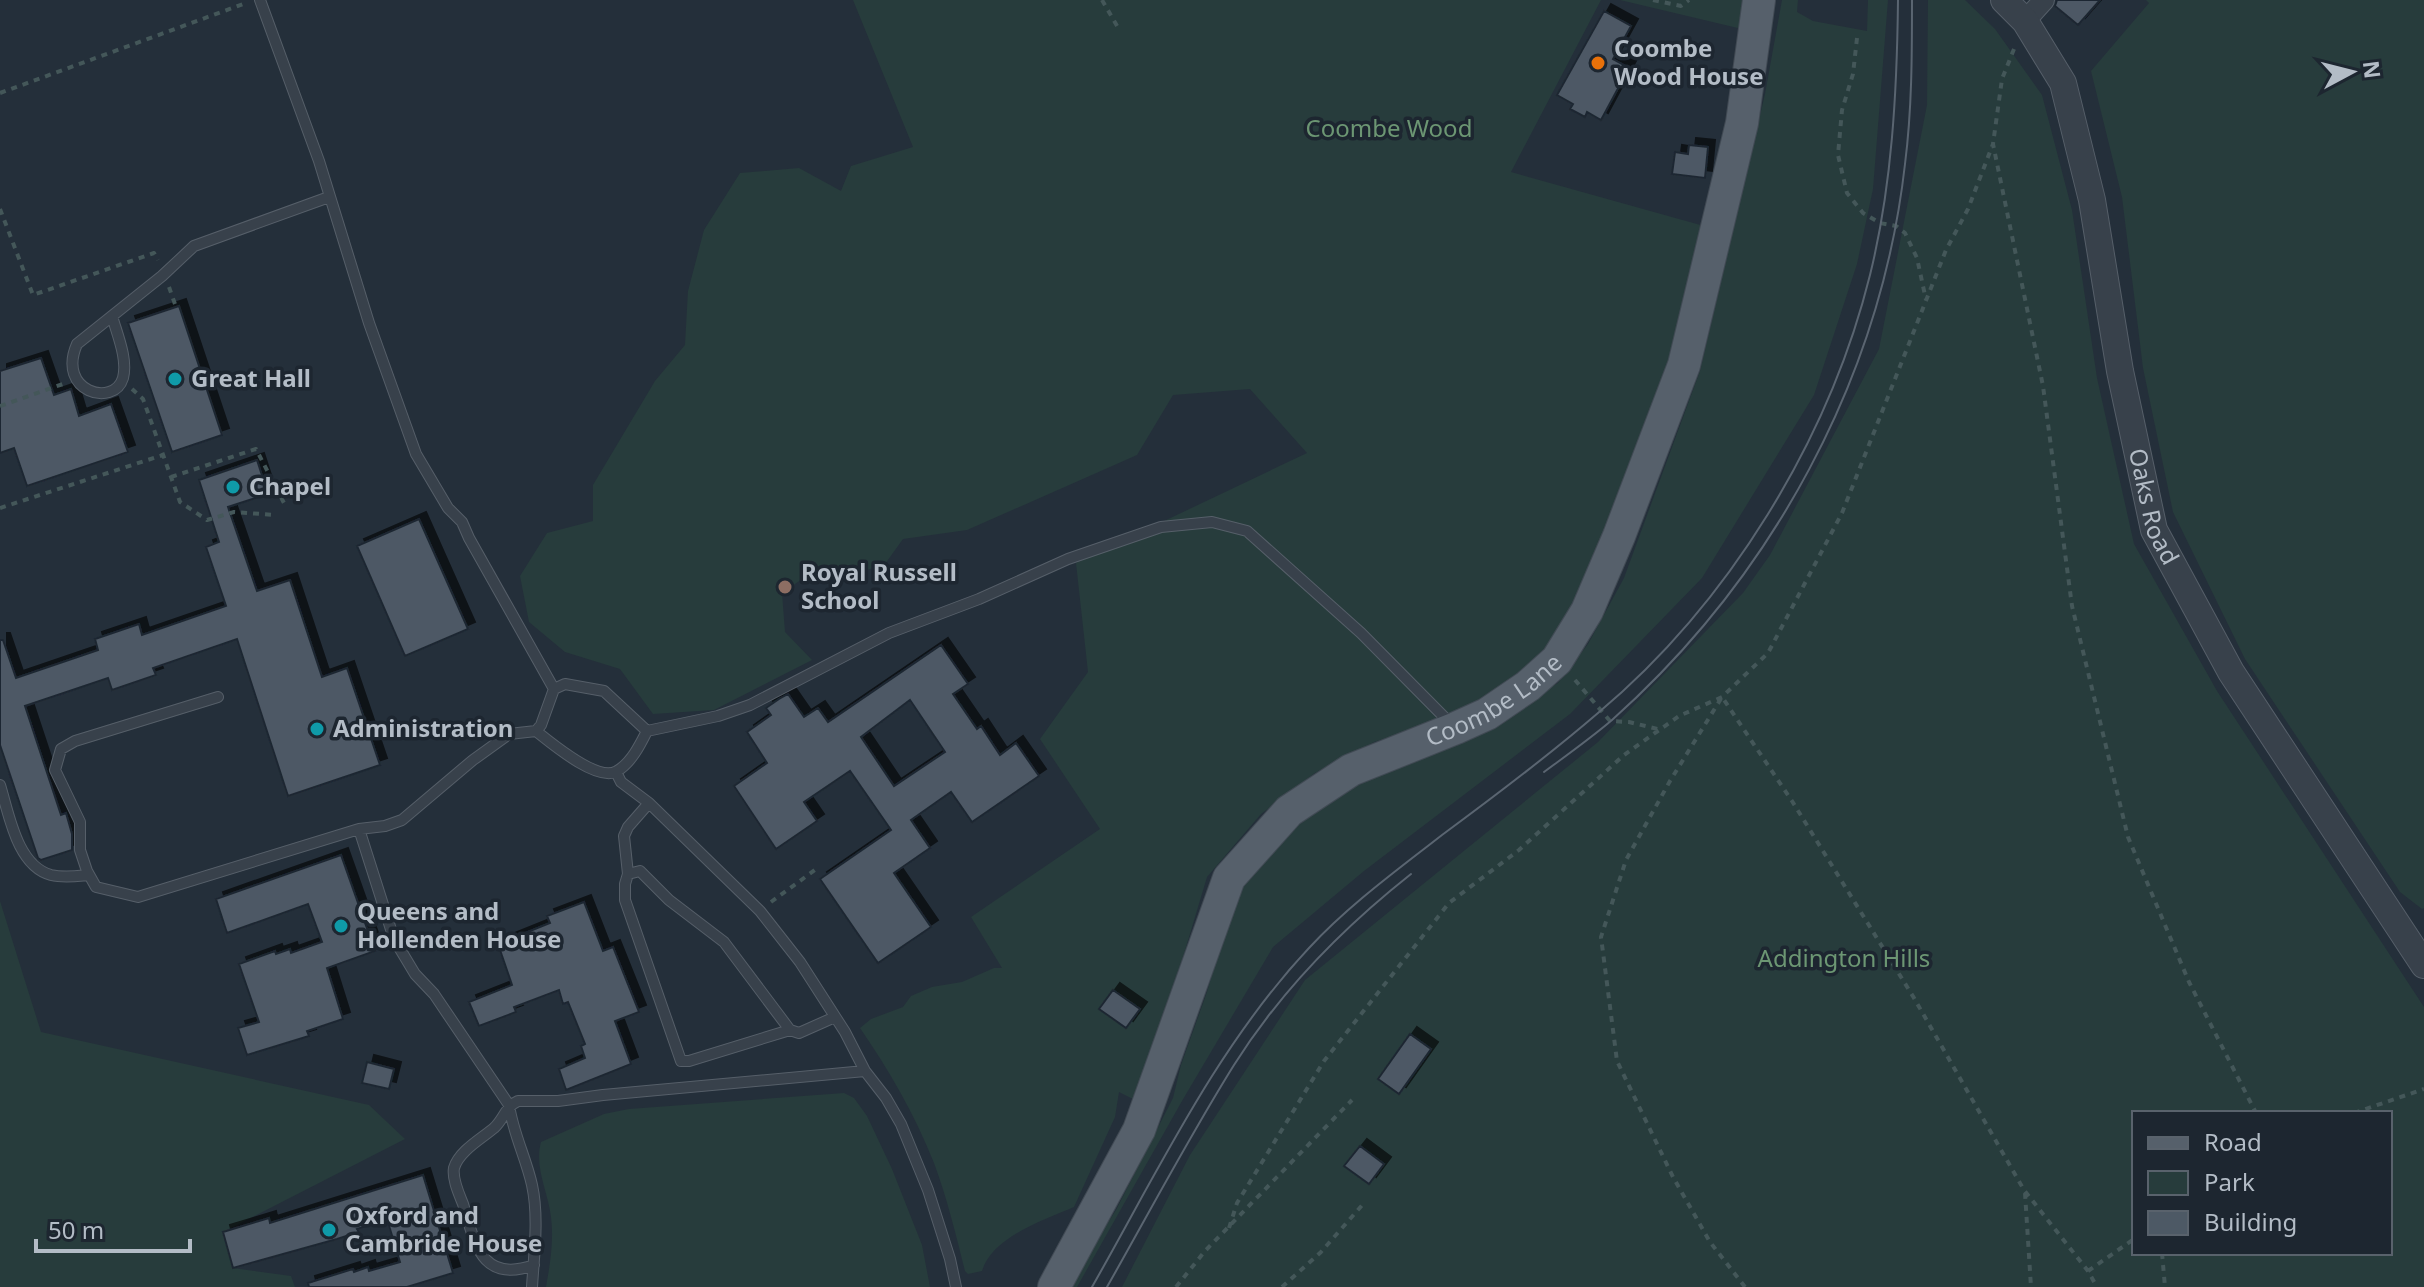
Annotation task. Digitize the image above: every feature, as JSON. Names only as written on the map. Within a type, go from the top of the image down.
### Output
[{"type":"main road","name":"Coombe Lane","points":[[1054,1287],[1139,1130],[1229,878],[1289,811],[1351,770],[1456,728],[1496,709],[1528,686],[1557,660],[1587,611],[1684,365],[1742,123],[1759,0]]},
{"type":"street","name":"Oaks Road","points":[[2004,0],[2025,21],[2063,83],[2092,200],[2120,371],[2154,530],[2231,672],[2424,965]]},
{"type":"street","points":[[2025,21],[2044,0]]},
{"type":"lane","points":[[258,0],[319,161],[379,352],[419,460],[448,508],[462,522],[554,689]]},
{"type":"lane","points":[[112,316],[124,362],[123,380],[115,389],[88,392],[77,380],[73,366],[77,344],[194,246],[329,197]]},
{"type":"lane","points":[[536,731],[568,757],[607,773],[616,772],[634,754],[647,731],[718,716],[750,705],[889,633],[979,599],[1068,559],[1161,527],[1212,522],[1247,531],[1361,633],[1456,728]]},
{"type":"lane","points":[[218,697],[75,741],[61,749],[55,770],[80,822],[80,850],[96,887],[138,897],[359,829],[402,820],[509,734],[536,731],[554,689],[565,684],[604,691],[647,731]]},
{"type":"lane","points":[[616,772],[621,782],[649,803],[760,911],[800,962],[865,1071],[894,1111],[915,1156],[950,1259],[956,1287]]},
{"type":"lane","points":[[0,785],[24,853],[36,867],[50,875],[89,875]]},
{"type":"lane","points":[[649,803],[624,836],[628,874],[625,900],[681,1061],[790,1030]]},
{"type":"lane","points":[[359,829],[394,939],[415,974],[434,994],[509,1105],[512,1126],[532,1185],[535,1240],[532,1287]]},
{"type":"lane","points":[[628,874],[640,871],[669,900],[724,942],[790,1030],[799,1033],[835,1017]]},
{"type":"lane","points":[[534,1265],[507,1270],[492,1266],[483,1259],[474,1241],[454,1174],[460,1156],[496,1126],[509,1105],[518,1101],[580,1099],[865,1071]]},
{"type":"path","points":[[0,93],[258,0]]},
{"type":"path","points":[[1102,0],[1120,31]]},
{"type":"path","points":[[1653,0],[1681,6],[1689,0]]},
{"type":"path","points":[[1745,1287],[1710,1242],[1673,1177],[1617,1061],[1601,937],[1626,860],[1670,781],[1722,697],[1768,653],[1842,513],[1946,250],[1968,209],[1993,144],[2002,79],[2025,21]]},
{"type":"path","points":[[1857,38],[1853,74],[1842,110],[1838,155],[1847,193],[1863,213],[1880,223],[1896,226],[1905,233],[1917,258],[1926,302]]},
{"type":"path","points":[[1993,144],[2043,386],[2072,606],[2128,837],[2189,982],[2255,1111]]},
{"type":"path","points":[[0,209],[33,295],[154,253],[165,273],[176,307]]},
{"type":"path","points":[[0,406],[77,380]]},
{"type":"path","points":[[123,380],[143,399],[180,502],[207,520],[234,512],[275,515]]},
{"type":"path","points":[[171,477],[256,449],[285,505]]},
{"type":"path","points":[[0,508],[163,455]]},
{"type":"path","points":[[1557,660],[1610,721],[1662,730]]},
{"type":"path","points":[[1229,1228],[1237,1203],[1324,1061],[1449,903],[1519,850],[1624,755],[1679,716],[1722,697]]},
{"type":"path","points":[[1722,697],[1792,801],[1914,998],[2024,1190],[2088,1271],[2097,1287]]},
{"type":"path","points":[[760,911],[819,867]]},
{"type":"path","points":[[2360,1111],[2424,1089]]},
{"type":"path","points":[[1176,1287],[1205,1251],[1352,1100]]},
{"type":"path","points":[[2024,1190],[2031,1287]]},
{"type":"path","points":[[1282,1287],[1321,1252],[1364,1203]]},
{"type":"path","points":[[2088,1271],[2132,1240]]},
{"type":"path","points":[[2162,1255],[2165,1287]]},
{"type":"green space","name":"Coombe Wood","points":[[853,0],[1601,0],[1511,172],[1704,226],[1676,353],[1583,585],[1546,650],[1497,695],[1437,722],[1374,742],[1315,773],[1261,814],[1207,877],[1183,957],[1133,1099],[1119,1092],[1115,1117],[1074,1207],[1020,1231],[996,1248],[982,1271],[968,1274],[927,1145],[901,1093],[860,1028],[871,1019],[903,1007],[911,996],[932,987],[962,982],[994,968],[1002,968],[971,917],[1100,829],[1040,739],[1088,672],[1076,563],[1307,453],[1250,389],[1173,395],[1137,455],[967,530],[903,539],[885,564],[849,576],[815,570],[782,593],[785,632],[812,660],[714,710],[653,714],[620,669],[565,652],[529,622],[520,576],[547,533],[593,521],[593,485],[655,381],[685,345],[688,291],[704,230],[740,173],[799,168],[841,191],[851,166],[913,147]]},
{"type":"green space","points":[[1620,0],[1746,0],[1742,29]]},
{"type":"green space","points":[[1782,0],[1798,0],[1797,12],[1813,21],[1867,31],[1868,0],[1888,0],[1873,189],[1857,264],[1814,395],[1702,578],[1570,714],[1364,871],[1273,947],[1077,1287],[1067,1287],[1116,1210],[1173,1098],[1227,921],[1247,877],[1273,846],[1305,820],[1357,786],[1558,683],[1588,644],[1624,578],[1700,371],[1765,94]]},
{"type":"green space","name":"Addington Hills","points":[[1928,0],[1965,0],[1995,29],[2042,95],[2072,210],[2097,378],[2134,544],[2217,691],[2424,1007],[2424,1287],[1122,1287],[1190,1155],[1305,980],[1598,742],[1743,593],[1770,555],[1879,349],[1927,105]]},
{"type":"green space","points":[[2146,0],[2424,0],[2422,909],[2400,892],[2245,659],[2173,512],[2143,368],[2122,197],[2091,71],[2149,3]]},
{"type":"green space","points":[[0,901],[41,1032],[369,1105],[405,1139],[223,1232],[233,1268],[291,1276],[295,1287],[0,1287]]},
{"type":"green space","points":[[844,1093],[854,1098],[867,1116],[892,1169],[922,1245],[930,1287],[546,1287],[552,1226],[540,1170],[541,1142],[604,1114],[629,1109]]},
{"type":"building","points":[[2057,0],[2100,0],[2078,25],[2055,6]]},
{"type":"building","name":"Coombe Wood House","points":[[1604,11],[1631,26],[1613,59],[1629,68],[1601,120],[1587,112],[1585,117],[1570,109],[1573,104],[1557,95]]},
{"type":"building","points":[[1689,145],[1708,147],[1705,178],[1672,174],[1675,152],[1688,154]]},
{"type":"building","name":"Great Hall","points":[[179,306],[222,435],[172,452],[128,323]]},
{"type":"building","points":[[41,358],[54,395],[71,389],[79,416],[111,404],[128,452],[27,486],[14,448],[0,453],[0,371]]},
{"type":"building","points":[[257,460],[268,494],[228,507],[257,591],[290,580],[322,677],[347,668],[380,765],[288,796],[237,639],[153,668],[156,675],[112,690],[108,678],[25,706],[61,815],[66,813],[72,834],[72,850],[41,860],[0,745],[0,640],[3,640],[16,678],[98,650],[95,639],[139,624],[142,635],[226,606],[206,547],[219,542],[199,480]]},
{"type":"building","points":[[419,519],[468,629],[405,656],[357,546]]},
{"type":"building","points":[[941,645],[968,684],[953,694],[977,729],[981,726],[1000,755],[1016,743],[1039,776],[972,822],[951,792],[911,820],[930,848],[894,873],[931,927],[878,963],[820,879],[891,830],[850,771],[804,802],[817,821],[776,849],[734,786],[767,763],[747,732],[771,715],[766,708],[779,699],[788,694],[804,717],[818,708],[828,722]],"holes":[[[910,700],[945,752],[894,786],[861,737]]]},
{"type":"building","name":"Queens and Hollenden House","points":[[341,855],[375,951],[327,968],[343,1019],[307,1031],[309,1036],[247,1055],[238,1028],[259,1022],[239,964],[275,951],[276,954],[290,949],[291,953],[322,942],[308,904],[227,933],[216,899]]},
{"type":"building","points":[[584,902],[603,951],[613,947],[639,1012],[615,1021],[631,1064],[566,1090],[559,1069],[585,1058],[581,1046],[585,1044],[568,1002],[563,1004],[559,990],[514,1007],[516,1012],[479,1026],[469,1002],[512,985],[498,944],[550,923],[547,916]]},
{"type":"building","points":[[1113,990],[1140,1009],[1126,1028],[1099,1009]]},
{"type":"building","points":[[1410,1034],[1431,1049],[1399,1094],[1378,1079]]},
{"type":"building","points":[[367,1062],[394,1069],[389,1089],[362,1083]]},
{"type":"building","points":[[1360,1146],[1384,1164],[1369,1184],[1344,1166]]},
{"type":"building","name":"Oxford and Cambride House","points":[[423,1175],[453,1273],[407,1287],[309,1287],[308,1283],[353,1269],[354,1272],[368,1267],[369,1271],[400,1262],[387,1219],[337,1239],[233,1268],[223,1232],[269,1218],[270,1223]]},
{"type":"tram line","points":[[1092,1287],[1217,1068],[1276,986],[1309,948],[1373,889],[1560,745],[1645,670],[1690,622],[1767,515],[1800,457],[1828,398],[1852,337],[1870,275],[1884,207],[1892,139],[1898,0]]},
{"type":"tram line","points":[[1544,772],[1612,720],[1670,664],[1722,603],[1769,538],[1810,469],[1844,396],[1872,321],[1892,243],[1909,123],[1912,0]]},
{"type":"tram line","points":[[1107,1287],[1201,1120],[1252,1038],[1293,986],[1338,938],[1411,874]]},
{"type":"place","name":"Coombe Wood House","points":[[1598,63]]},
{"type":"place","name":"Great Hall","points":[[175,379]]},
{"type":"place","name":"Chapel","points":[[233,487]]},
{"type":"place","name":"Royal Russell School","points":[[785,587]]},
{"type":"place","name":"Administration","points":[[317,729]]},
{"type":"place","name":"Queens and Hollenden House","points":[[341,926]]},
{"type":"place","name":"Oxford and Cambride House","points":[[329,1230]]}]
